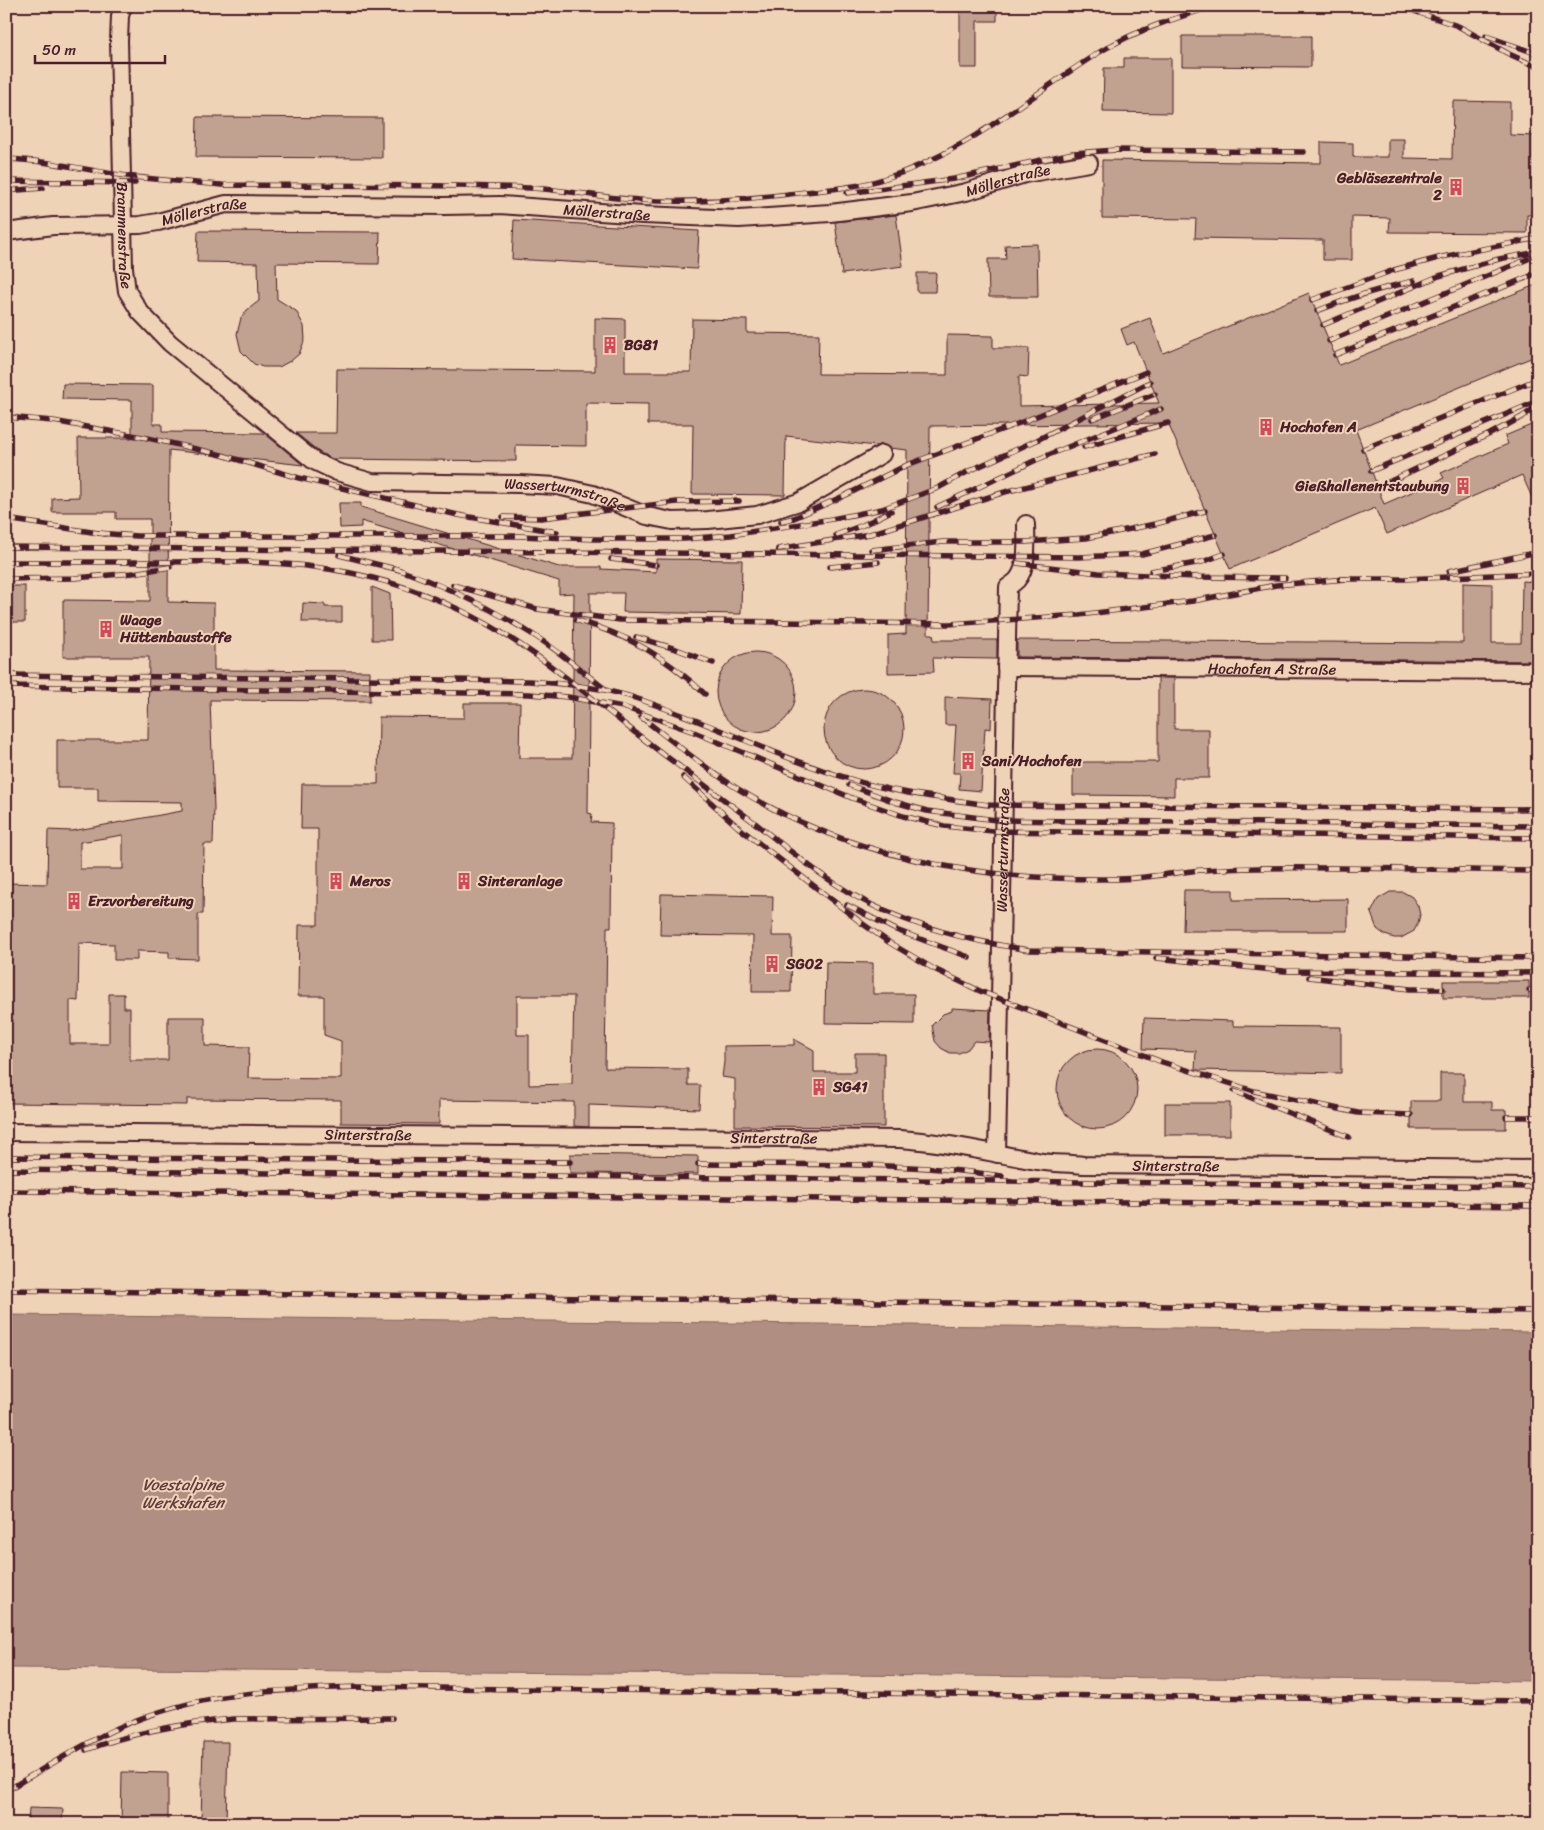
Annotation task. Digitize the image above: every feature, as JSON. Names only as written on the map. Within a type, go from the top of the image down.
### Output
[{"type":"street","name":"Brammenstraße","points":[[124,6],[120,16],[119,41],[122,225],[127,291],[140,312],[170,344],[253,410]]},
{"type":"street","name":"Möllerstraße","points":[[6,232],[54,226],[122,225],[158,222],[226,204],[500,205],[643,216],[739,219],[830,213],[912,203],[966,192],[1026,174],[1089,163]]},
{"type":"street","name":"Wasserturmstraße","points":[[253,410],[314,461],[337,472],[372,482],[557,486],[593,494],[647,516],[672,521],[708,520],[756,515],[799,502],[882,454]]},
{"type":"street","name":"Wasserturmstraße","points":[[997,1154],[1008,587],[1018,579],[1023,569],[1026,524]]},
{"type":"street","name":"Hochofen A Straße","points":[[1006,668],[1538,671]]},
{"type":"street","name":"Sinterstraße","points":[[6,1132],[920,1140],[1040,1162],[1083,1165],[1538,1168]]},
{"type":"water","name":"Voestalpine Werkshafen","points":[[6,1315],[1538,1332],[1538,1681],[12,1668],[12,1696],[6,1696]]},
{"type":"building","points":[[960,6],[997,6],[997,21],[977,21],[977,68],[960,68]]},
{"type":"building","points":[[1182,36],[1311,36],[1311,67],[1182,66]]},
{"type":"building","points":[[1124,58],[1171,58],[1171,113],[1103,112],[1104,68],[1124,68]]},
{"type":"building","points":[[1453,101],[1510,102],[1510,135],[1538,136],[1538,215],[1527,215],[1527,233],[1389,232],[1390,218],[1352,217],[1352,260],[1323,260],[1323,240],[1195,238],[1196,219],[1102,218],[1102,160],[1321,163],[1321,142],[1353,143],[1353,157],[1388,157],[1388,139],[1404,139],[1404,158],[1452,159]]},
{"type":"building","points":[[197,117],[382,118],[382,158],[196,157]]},
{"type":"building","points":[[896,215],[903,266],[842,274],[835,222]]},
{"type":"building","points":[[514,220],[699,231],[697,269],[512,259]]},
{"type":"building","points":[[198,231],[380,232],[379,264],[276,263],[277,299],[296,311],[304,326],[305,339],[299,354],[292,360],[279,367],[263,367],[254,364],[241,351],[237,334],[241,318],[247,310],[259,301],[258,263],[197,262]]},
{"type":"building","points":[[1037,244],[1038,297],[989,297],[988,259],[1006,259],[1005,245]]},
{"type":"building","points":[[917,273],[936,273],[935,292],[917,292]]},
{"type":"building","points":[[1538,284],[1538,355],[1356,430],[1384,504],[1444,478],[1441,473],[1508,444],[1505,436],[1531,425],[1538,440],[1538,511],[1522,475],[1387,534],[1375,508],[1230,569],[1168,423],[930,426],[928,634],[933,634],[934,640],[997,640],[997,659],[933,658],[934,672],[888,673],[888,635],[906,634],[907,450],[889,448],[882,444],[876,446],[786,436],[785,495],[692,494],[693,424],[648,424],[648,404],[586,403],[586,446],[516,445],[516,461],[332,459],[319,452],[296,433],[336,433],[337,369],[595,371],[595,318],[625,319],[625,372],[691,372],[692,319],[747,320],[747,333],[819,334],[818,374],[947,375],[947,335],[993,336],[993,348],[1029,348],[1028,377],[1019,376],[1019,406],[1159,403],[1134,342],[1127,345],[1121,329],[1150,318],[1163,353],[1309,293],[1339,365]]},
{"type":"building","points":[[63,384],[153,385],[153,424],[162,424],[162,432],[264,433],[303,465],[169,450],[168,602],[214,603],[214,670],[370,671],[370,701],[210,700],[214,808],[213,844],[204,844],[203,914],[198,914],[198,959],[169,958],[169,952],[137,951],[137,960],[114,960],[114,944],[79,943],[78,1001],[70,1000],[70,1044],[109,1044],[109,994],[124,994],[124,1008],[130,1008],[130,1060],[168,1060],[168,1017],[205,1017],[205,1046],[249,1047],[248,1078],[341,1079],[341,1041],[324,1035],[324,996],[298,996],[299,925],[318,925],[318,829],[301,829],[302,784],[378,784],[379,717],[464,718],[464,703],[520,703],[519,758],[572,758],[574,593],[559,594],[559,581],[361,521],[361,527],[340,528],[339,503],[361,503],[361,507],[559,567],[601,567],[601,569],[656,572],[656,559],[742,560],[741,614],[623,612],[624,593],[590,593],[588,813],[592,814],[591,822],[612,823],[611,927],[607,927],[605,1068],[688,1069],[688,1085],[700,1085],[699,1109],[589,1105],[589,1127],[574,1126],[574,1102],[439,1100],[439,1124],[341,1123],[341,1100],[187,1099],[187,1105],[6,1103],[6,883],[47,884],[48,830],[72,831],[182,811],[182,802],[98,801],[98,788],[57,788],[57,740],[148,740],[149,657],[63,657],[63,600],[150,601],[150,519],[116,519],[116,512],[52,512],[52,498],[79,497],[78,438],[132,438],[132,400],[62,399]],"holes":[[[123,835],[123,869],[80,869],[80,842]],[[517,996],[574,996],[572,1084],[529,1085],[529,1035],[517,1035]]]},
{"type":"building","points":[[1522,581],[1538,582],[1538,661],[1017,657],[1017,640],[1463,643],[1463,583],[1492,584],[1492,643],[1521,643]]},
{"type":"building","points":[[6,586],[25,586],[25,622],[6,622]]},
{"type":"building","points":[[372,587],[390,594],[391,640],[372,640]]},
{"type":"building","points":[[303,603],[325,604],[325,607],[342,607],[342,622],[302,622]]},
{"type":"building","points":[[756,652],[771,655],[784,664],[793,677],[796,692],[793,707],[784,720],[771,729],[756,732],[741,729],[728,720],[719,707],[716,692],[719,677],[728,664],[741,655]]},
{"type":"building","points":[[1158,678],[1174,678],[1174,729],[1209,729],[1209,778],[1174,778],[1174,796],[1073,795],[1073,762],[1158,762]]},
{"type":"building","points":[[864,689],[879,692],[892,701],[901,714],[904,729],[901,744],[892,757],[879,766],[864,769],[849,766],[836,757],[827,744],[824,729],[827,714],[836,701],[849,692]]},
{"type":"building","points":[[945,697],[992,699],[991,729],[985,728],[981,791],[959,789],[960,773],[953,773],[956,725],[945,725]]},
{"type":"building","points":[[1184,890],[1233,890],[1233,900],[1348,899],[1348,931],[1183,931]]},
{"type":"building","points":[[1390,892],[1403,892],[1412,897],[1418,906],[1420,915],[1414,931],[1401,938],[1385,935],[1377,929],[1371,913],[1378,899]]},
{"type":"building","name":"SG02","points":[[661,894],[773,896],[772,936],[792,936],[791,992],[752,992],[753,936],[660,935]]},
{"type":"building","points":[[826,962],[873,963],[873,994],[914,994],[914,1024],[825,1023]]},
{"type":"building","points":[[1443,981],[1529,981],[1529,998],[1443,998]]},
{"type":"building","points":[[952,1008],[990,1010],[989,1042],[974,1041],[968,1049],[959,1053],[950,1053],[941,1048],[935,1041],[932,1025],[943,1014],[952,1011]]},
{"type":"building","points":[[1144,1018],[1233,1021],[1233,1026],[1341,1027],[1341,1073],[1195,1070],[1196,1051],[1143,1049]]},
{"type":"building","name":"SG41","points":[[794,1039],[814,1050],[814,1072],[855,1072],[855,1053],[884,1053],[884,1127],[735,1126],[735,1079],[722,1077],[724,1046],[794,1045]]},
{"type":"building","points":[[1097,1049],[1112,1052],[1125,1061],[1134,1074],[1137,1089],[1134,1104],[1125,1117],[1112,1126],[1097,1129],[1082,1126],[1069,1117],[1060,1104],[1057,1089],[1060,1074],[1069,1061],[1082,1052]]},
{"type":"building","points":[[1440,1073],[1464,1073],[1464,1102],[1492,1102],[1492,1110],[1506,1110],[1506,1129],[1411,1129],[1411,1101],[1440,1101]]},
{"type":"building","points":[[1165,1103],[1230,1103],[1230,1135],[1165,1135]]},
{"type":"building","points":[[570,1154],[698,1156],[698,1174],[570,1173]]},
{"type":"building","points":[[203,1742],[228,1742],[226,1824],[201,1824]]},
{"type":"building","points":[[122,1772],[168,1773],[168,1824],[121,1824]]},
{"type":"building","points":[[29,1808],[63,1809],[62,1824],[28,1824]]},
{"type":"railway","points":[[6,159],[49,163],[133,177],[222,185],[530,188],[660,201],[744,199],[835,189],[883,179],[914,168],[943,154],[997,122],[1103,50],[1129,36],[1214,6]]},
{"type":"railway","points":[[1399,6],[1458,26],[1509,54],[1538,67]]},
{"type":"railway","points":[[1486,36],[1538,54]]},
{"type":"railway","points":[[847,193],[954,179],[1073,153],[1116,150],[1304,152]]},
{"type":"railway","points":[[6,181],[135,183]]},
{"type":"railway","points":[[6,191],[43,188]]},
{"type":"railway","points":[[1312,300],[1394,270],[1442,257],[1538,238]]},
{"type":"railway","points":[[1323,325],[1439,276],[1499,259],[1538,252]]},
{"type":"railway","points":[[1329,341],[1528,259]]},
{"type":"railway","points":[[1335,355],[1538,273]]},
{"type":"railway","points":[[1317,311],[1365,294],[1414,281]]},
{"type":"railway","points":[[781,521],[794,518],[846,495],[907,465],[1017,424],[1146,372]]},
{"type":"railway","points":[[1363,449],[1538,379]]},
{"type":"railway","points":[[98,533],[137,536],[519,536],[594,539],[685,539],[731,535],[882,509],[938,488],[1150,382]]},
{"type":"railway","points":[[1092,419],[1155,394]]},
{"type":"railway","points":[[1371,471],[1538,401]]},
{"type":"railway","points":[[1378,487],[1490,434],[1522,417],[1536,407]]},
{"type":"railway","points":[[937,507],[1036,460],[1161,409]]},
{"type":"railway","points":[[6,417],[53,421],[148,438],[222,455],[299,478],[458,515],[557,532]]},
{"type":"railway","points":[[1084,447],[1168,423]]},
{"type":"railway","points":[[778,549],[870,534],[1005,492],[1155,454]]},
{"type":"railway","points":[[503,517],[541,518],[677,502],[739,501]]},
{"type":"railway","points":[[836,535],[863,525],[891,511]]},
{"type":"railway","points":[[871,550],[943,542],[1026,542],[1086,538],[1155,524],[1205,511]]},
{"type":"railway","points":[[6,519],[105,534]]},
{"type":"railway","points":[[6,547],[1079,557],[1142,554],[1215,535]]},
{"type":"railway","points":[[1449,571],[1538,552]]},
{"type":"railway","points":[[1151,571],[1202,562],[1224,554]]},
{"type":"railway","points":[[339,555],[400,570]]},
{"type":"railway","points":[[611,559],[656,565]]},
{"type":"railway","points":[[6,562],[277,563],[314,567],[370,577],[407,588],[443,602],[483,622],[527,649],[797,856],[856,897],[910,921],[949,934],[1029,950],[1538,958]]},
{"type":"railway","points":[[830,567],[878,562]]},
{"type":"railway","points":[[1016,563],[1099,573],[1285,578]]},
{"type":"railway","points":[[6,579],[75,578],[133,573],[170,567]]},
{"type":"railway","points":[[394,568],[467,598],[501,616],[544,642],[605,689]]},
{"type":"railway","points":[[1340,579],[1404,579],[1538,573]]},
{"type":"railway","points":[[453,585],[537,609],[620,620],[949,624],[1079,615],[1193,601],[1276,585],[1346,579]]},
{"type":"railway","points":[[576,620],[613,633],[645,648],[675,668],[705,694]]},
{"type":"railway","points":[[636,637],[713,663]]},
{"type":"railway","points":[[6,675],[529,681],[557,683],[611,692],[638,699],[691,718],[794,760],[864,783],[882,788],[989,805],[1538,809]]},
{"type":"railway","points":[[6,686],[529,694],[568,697],[623,707],[694,732],[852,798],[903,816],[944,826],[993,831],[1538,838]]},
{"type":"railway","points":[[641,717],[723,779],[778,811],[823,832],[870,848],[966,869],[1065,879],[1136,878],[1203,870],[1246,868],[1538,871]]},
{"type":"railway","points":[[683,777],[738,827],[863,924],[890,943],[934,969],[980,991],[1162,1062],[1254,1091],[1358,1113],[1411,1115]]},
{"type":"railway","points":[[849,785],[895,802],[927,811],[996,820],[1538,826]]},
{"type":"railway","points":[[847,905],[896,930],[969,957]]},
{"type":"railway","points":[[1156,958],[1284,971],[1538,973]]},
{"type":"railway","points":[[1309,977],[1410,989],[1443,989]]},
{"type":"railway","points":[[1529,990],[1538,990]]},
{"type":"railway","points":[[1234,1091],[1349,1137]]},
{"type":"railway","points":[[1506,1117],[1538,1117]]},
{"type":"railway","points":[[6,1157],[570,1162]]},
{"type":"railway","points":[[698,1164],[888,1166],[964,1171],[1002,1176]]},
{"type":"railway","points":[[6,1170],[1538,1187]]},
{"type":"railway","points":[[6,1191],[1538,1206]]},
{"type":"railway","points":[[6,1290],[1538,1311]]},
{"type":"railway","points":[[29,1777],[98,1737],[151,1715],[209,1700],[238,1695],[296,1690],[357,1687],[1538,1701]]},
{"type":"railway","points":[[86,1750],[140,1733],[234,1719],[392,1718]]},
{"type":"railway","points":[[6,1791],[34,1774]]},
{"type":"place","name":"Gebläsezentrale 2","points":[[1456,187]]},
{"type":"place","name":"BG81","points":[[610,345]]},
{"type":"place","name":"Hochofen A","points":[[1266,427]]},
{"type":"place","name":"Gießhallenentstaubung","points":[[1463,486]]},
{"type":"place","name":"Waage Hüttenbaustoffe","points":[[106,629]]},
{"type":"place","name":"Sani/Hochofen","points":[[968,761]]},
{"type":"place","name":"Meros","points":[[336,881]]},
{"type":"place","name":"Sinteranlage","points":[[464,881]]},
{"type":"place","name":"Erzvorbereitung","points":[[74,901]]},
{"type":"place","name":"SG02","points":[[772,964]]},
{"type":"place","name":"SG41","points":[[819,1087]]}]
